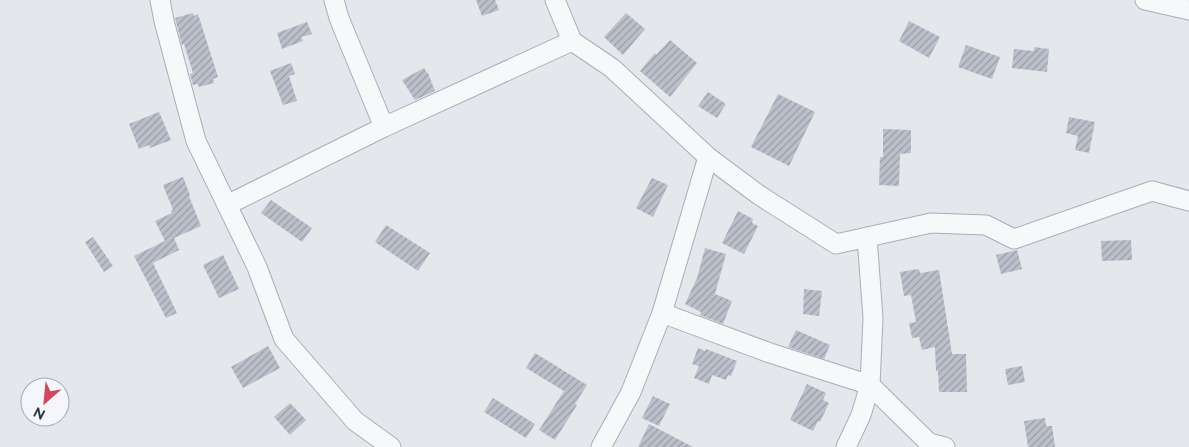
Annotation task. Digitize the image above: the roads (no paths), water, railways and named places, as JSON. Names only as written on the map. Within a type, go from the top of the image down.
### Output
[{"type":"street","points":[[160,0],[196,141],[257,266],[284,339],[355,421],[391,447]]},
{"type":"street","points":[[334,0],[339,18],[384,127]]},
{"type":"street","points":[[1145,0],[1189,10]]},
{"type":"street","points":[[562,3],[572,41],[612,68],[708,157],[759,195],[836,244],[931,223],[986,225],[1014,239],[1152,191],[1189,201]]},
{"type":"street","points":[[227,204],[384,127],[572,41]]},
{"type":"street","points":[[600,447],[631,392],[662,313],[708,157]]},
{"type":"street","points":[[846,447],[861,415],[870,385],[873,318],[867,237]]},
{"type":"street","points":[[662,313],[770,353],[870,385],[929,443],[945,447]]}]
